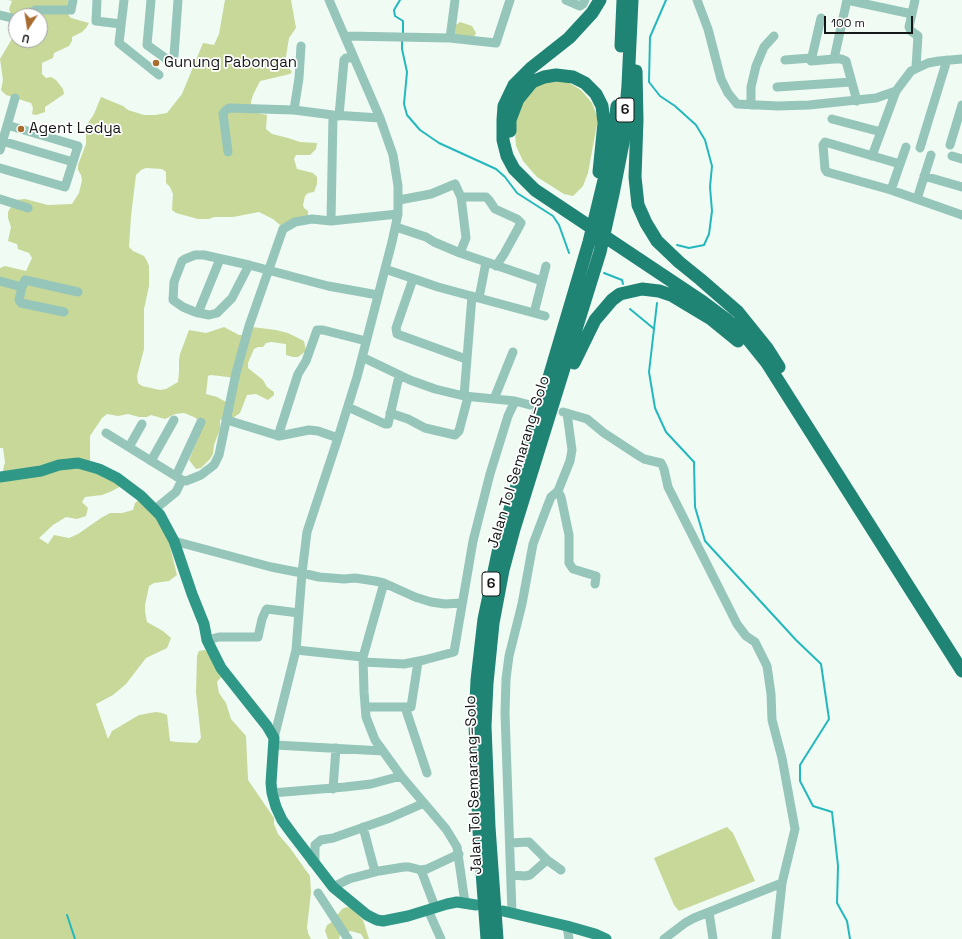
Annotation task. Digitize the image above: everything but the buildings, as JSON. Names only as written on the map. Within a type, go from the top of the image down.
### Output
[{"type":"highway","points":[[600,0],[592,13],[568,38],[530,68],[514,85],[504,106],[503,140],[507,156],[514,169],[535,190],[697,298],[728,320],[746,337],[767,363],[962,672]]},
{"type":"highway","name":"Jalan Tol Semarang–Solo","points":[[497,939],[486,778],[485,726],[487,683],[493,623],[503,570],[514,529],[600,252],[600,216],[612,147],[621,77],[623,0]]},
{"type":"highway","points":[[632,5],[636,42],[637,120],[635,178],[638,205],[646,223],[657,241],[679,262],[738,312],[767,348],[962,657]]},
{"type":"highway","name":"Jalan Tol Semarang–Solo","points":[[487,939],[479,824],[475,724],[477,680],[484,619],[500,543],[589,242],[600,216],[623,143],[632,5]]},
{"type":"highway","points":[[600,216],[604,122],[602,106],[596,94],[585,83],[573,77],[556,75],[544,77],[532,82],[518,99],[510,120],[510,135],[514,150],[519,162],[529,174],[628,244],[704,292],[735,316],[767,348]]},
{"type":"highway","points":[[542,438],[579,349],[594,320],[612,300],[620,294],[642,289],[659,291],[671,295],[711,319],[732,335],[751,354],[765,374],[801,416]]},
{"type":"main road","points":[[0,477],[41,471],[59,465],[78,463],[99,469],[117,478],[141,496],[160,515],[174,541],[204,624],[207,640],[222,668],[272,726],[275,741],[271,783],[272,793],[282,820],[312,862],[334,886],[367,915],[377,920],[393,920],[447,904],[470,904]]},
{"type":"main road","points":[[507,912],[567,926],[595,934],[606,939]]},
{"type":"street","points":[[48,10],[71,10],[73,0]]},
{"type":"street","points":[[97,0],[96,21],[122,24]]},
{"type":"street","points":[[124,0],[119,44],[159,75]]},
{"type":"street","points":[[151,0],[147,45],[168,60],[171,60],[174,56],[178,0]]},
{"type":"street","points":[[272,726],[296,650],[302,572],[306,538],[310,521],[348,407],[398,214],[398,186],[393,155],[380,118],[330,0]]},
{"type":"street","points":[[450,38],[455,0]]},
{"type":"street","points":[[346,36],[450,38],[496,43],[510,0]]},
{"type":"street","points":[[566,0],[580,6],[585,0]]},
{"type":"street","points":[[698,0],[708,29],[721,79],[737,104],[778,106],[809,105],[876,98],[896,91]]},
{"type":"street","points":[[834,59],[847,0],[912,14]]},
{"type":"street","points":[[915,0],[909,27],[911,31],[918,36],[916,67]]},
{"type":"street","points":[[811,58],[822,18]]},
{"type":"street","points":[[751,105],[751,87],[756,66],[764,47],[774,36]]},
{"type":"street","points":[[294,110],[299,78],[300,46]]},
{"type":"street","points":[[331,221],[336,115],[344,60],[346,58],[354,58]]},
{"type":"street","points":[[785,60],[811,58],[811,61],[841,58],[846,61],[857,101]]},
{"type":"street","points":[[872,156],[896,91],[911,71],[916,67],[928,63],[962,59]]},
{"type":"street","points":[[920,148],[947,60]]},
{"type":"street","points":[[777,87],[852,82]]},
{"type":"street","points":[[14,98],[1,146],[73,162]]},
{"type":"street","points":[[950,145],[959,128],[962,105]]},
{"type":"street","points":[[228,152],[223,114],[227,109],[245,108],[294,110],[380,118]]},
{"type":"street","points":[[832,119],[881,132]]},
{"type":"street","points":[[0,168],[65,187],[77,145],[7,125]]},
{"type":"street","points":[[900,164],[825,142],[823,145],[825,169],[827,172],[891,190],[962,215]]},
{"type":"street","points":[[891,190],[906,147]]},
{"type":"street","points":[[917,199],[931,155]]},
{"type":"street","points":[[952,156],[962,159]]},
{"type":"street","points":[[924,176],[962,187]]},
{"type":"street","points":[[399,200],[431,194],[454,183],[456,184],[461,197],[466,238],[460,253]]},
{"type":"street","points":[[461,197],[486,197],[494,209],[521,223],[496,266]]},
{"type":"street","points":[[0,199],[28,208]]},
{"type":"street","points":[[106,433],[186,481],[200,475],[214,465],[219,455],[236,373],[249,326],[283,229],[294,222],[312,219],[331,221],[398,214]]},
{"type":"street","points":[[396,226],[426,237],[460,253],[542,281]]},
{"type":"street","points":[[249,265],[232,298],[220,311],[213,314],[198,313],[183,307],[173,300],[174,282],[182,261],[185,258],[195,256],[204,256],[249,265],[328,286],[378,295]]},
{"type":"street","points":[[198,313],[220,259]]},
{"type":"street","points":[[390,413],[408,419],[425,428],[455,435],[459,430],[466,396],[466,359],[476,297],[486,262]]},
{"type":"street","points":[[534,313],[546,266]]},
{"type":"street","points":[[384,269],[413,279],[545,316]]},
{"type":"street","points":[[413,279],[396,328],[397,334],[466,359]]},
{"type":"street","points":[[64,312],[21,303],[19,300],[25,280],[78,292]]},
{"type":"street","points":[[0,281],[22,287]]},
{"type":"street","points":[[278,436],[298,374],[306,361],[317,330],[322,329],[366,340]]},
{"type":"street","points":[[494,399],[513,352]]},
{"type":"street","points":[[362,357],[399,376],[422,385],[466,396],[515,401],[530,405]]},
{"type":"street","points":[[348,407],[385,424],[389,424],[390,413],[399,376]]},
{"type":"street","points":[[296,650],[396,664],[418,662],[454,652],[473,541],[490,474],[508,416],[515,401]]},
{"type":"street","points":[[507,912],[511,875],[505,707],[506,679],[509,656],[522,604],[533,544],[551,497],[558,491],[570,461],[572,450],[565,412],[587,419],[604,433],[641,457],[661,463],[668,487],[737,624],[746,636],[755,642],[767,666],[771,694],[772,720],[782,758],[795,829],[782,884],[776,939]]},
{"type":"street","points":[[151,461],[174,420]]},
{"type":"street","points":[[227,420],[278,436],[309,430],[318,431],[338,438]]},
{"type":"street","points":[[154,510],[176,492],[179,478],[201,422]]},
{"type":"street","points":[[130,447],[142,424]]},
{"type":"street","points":[[558,491],[561,497],[570,535],[569,563],[573,569],[577,571],[596,576],[594,584]]},
{"type":"street","points":[[174,541],[272,567],[302,572],[319,578],[344,580],[363,579],[384,583],[431,602],[445,604],[462,603]]},
{"type":"street","points":[[384,583],[363,659],[365,707],[372,734],[401,776],[446,829],[455,844],[459,854],[470,904]]},
{"type":"street","points":[[207,640],[219,637],[258,637],[262,619],[267,609],[299,613]]},
{"type":"street","points":[[365,707],[411,707],[418,662]]},
{"type":"street","points":[[405,707],[427,773]]},
{"type":"street","points":[[275,741],[336,748],[383,751]]},
{"type":"street","points":[[333,789],[336,748]]},
{"type":"street","points":[[272,793],[333,789],[371,784],[401,776]]},
{"type":"street","points":[[312,862],[315,859],[315,847],[319,841],[390,818],[424,803]]},
{"type":"street","points":[[363,827],[375,872]]},
{"type":"street","points":[[510,843],[529,842],[547,860],[562,870]]},
{"type":"street","points":[[334,886],[349,879],[375,872],[404,867],[421,870],[459,854]]},
{"type":"street","points":[[511,875],[530,875],[547,860]]},
{"type":"street","points":[[421,870],[441,939]]},
{"type":"street","points":[[664,939],[685,923],[709,912],[782,884]]},
{"type":"street","points":[[318,893],[348,939]]},
{"type":"street","points":[[709,912],[713,939]]},
{"type":"street","points":[[567,926],[569,939]]},
{"type":"green space","points":[[8,0],[68,0],[67,13],[71,18],[89,23],[82,32],[72,37],[72,41],[69,46],[54,53],[53,58],[42,63],[42,74],[46,78],[51,77],[56,80],[63,89],[64,94],[45,107],[45,112],[36,115],[32,114],[33,108],[31,103],[6,95],[1,90],[3,80],[0,59],[8,46],[8,48],[48,48],[48,8],[9,8],[12,1]]},
{"type":"green space","points":[[225,0],[291,0],[296,28],[289,38],[285,63],[292,72],[290,74],[260,81],[251,102],[252,112],[267,115],[266,129],[272,134],[300,142],[317,143],[316,149],[310,155],[296,155],[294,159],[297,169],[313,173],[317,177],[317,184],[314,192],[308,193],[305,196],[303,205],[308,211],[308,217],[280,225],[273,219],[259,212],[233,217],[214,217],[209,219],[198,219],[176,213],[172,210],[173,194],[170,187],[166,183],[166,172],[162,169],[146,168],[141,170],[136,175],[129,247],[133,251],[144,256],[149,266],[149,286],[144,309],[144,349],[137,376],[138,383],[142,386],[160,390],[166,389],[178,382],[180,354],[189,330],[206,333],[224,327],[239,335],[244,335],[252,327],[276,330],[288,333],[304,341],[306,351],[298,357],[293,357],[286,355],[286,344],[271,342],[266,343],[263,347],[254,349],[248,363],[248,368],[263,380],[267,387],[274,392],[274,395],[268,400],[256,394],[247,395],[240,413],[233,418],[220,420],[220,429],[214,445],[213,454],[201,468],[196,469],[189,460],[204,424],[194,417],[184,413],[175,414],[165,419],[151,415],[147,417],[139,417],[128,414],[118,416],[107,414],[102,418],[90,436],[90,469],[121,486],[102,495],[85,497],[82,502],[88,508],[86,516],[77,519],[66,517],[53,525],[39,538],[48,544],[54,535],[69,538],[78,534],[110,513],[122,513],[133,510],[135,503],[140,499],[154,513],[168,539],[177,575],[169,581],[154,583],[149,586],[145,611],[147,622],[163,631],[171,638],[167,648],[146,658],[126,684],[113,695],[96,704],[108,739],[112,731],[139,715],[156,712],[167,715],[170,741],[197,743],[201,738],[196,692],[197,656],[199,651],[205,650],[222,676],[217,682],[219,693],[226,703],[231,719],[246,736],[248,780],[274,818],[274,824],[278,834],[310,876],[311,892],[307,927],[311,939],[0,939],[0,483],[5,462],[3,448],[0,448],[0,268],[5,266],[26,271],[32,258],[29,253],[18,249],[17,244],[8,241],[11,227],[8,212],[15,200],[25,199],[48,205],[72,204],[79,193],[82,180],[78,170],[78,165],[86,144],[86,126],[94,114],[101,97],[123,106],[128,110],[144,115],[167,113],[182,94],[203,43],[214,45],[219,34]],"holes":[[[211,375],[236,378],[239,381],[228,403],[217,397],[206,394],[208,376]]]},
{"type":"green space","points":[[460,22],[472,26],[476,33],[473,37],[455,35],[456,25]]},
{"type":"green space","points":[[543,80],[566,81],[581,90],[592,103],[598,119],[588,173],[583,186],[573,196],[564,194],[537,177],[523,161],[516,146],[514,120],[527,91]]},
{"type":"green space","points":[[727,827],[733,833],[755,881],[679,911],[674,905],[654,858]]},
{"type":"green space","points":[[347,907],[352,908],[363,920],[369,939],[364,939],[361,934],[351,931],[340,934],[339,939],[328,939],[325,931],[327,925],[332,922],[342,909]]},
{"type":"waterway","points":[[400,0],[394,10],[395,16],[403,21],[403,35]]},
{"type":"waterway","points":[[666,0],[650,37],[649,82],[660,96],[675,106],[696,125],[705,140],[712,166],[710,187],[712,211],[709,234],[704,245],[689,248],[677,245]]},
{"type":"waterway","points":[[402,40],[402,49],[407,72],[404,104],[407,115],[420,130],[439,143],[496,169],[505,177],[517,193],[553,216],[559,225],[569,253]]},
{"type":"waterway","points":[[604,273],[622,280],[623,284]]},
{"type":"waterway","points":[[657,303],[649,372],[655,408],[666,432],[694,462],[695,507],[705,541],[796,640],[821,664],[829,719],[800,765],[800,781],[813,806],[832,812],[838,866],[837,903],[847,921],[850,939]]},
{"type":"waterway","points":[[630,309],[653,328]]},
{"type":"waterway","points":[[67,915],[75,939]]},
{"type":"place","name":"Gunung Pabongan","points":[[156,63]]},
{"type":"place","name":"Agent Ledya","points":[[21,129]]}]
